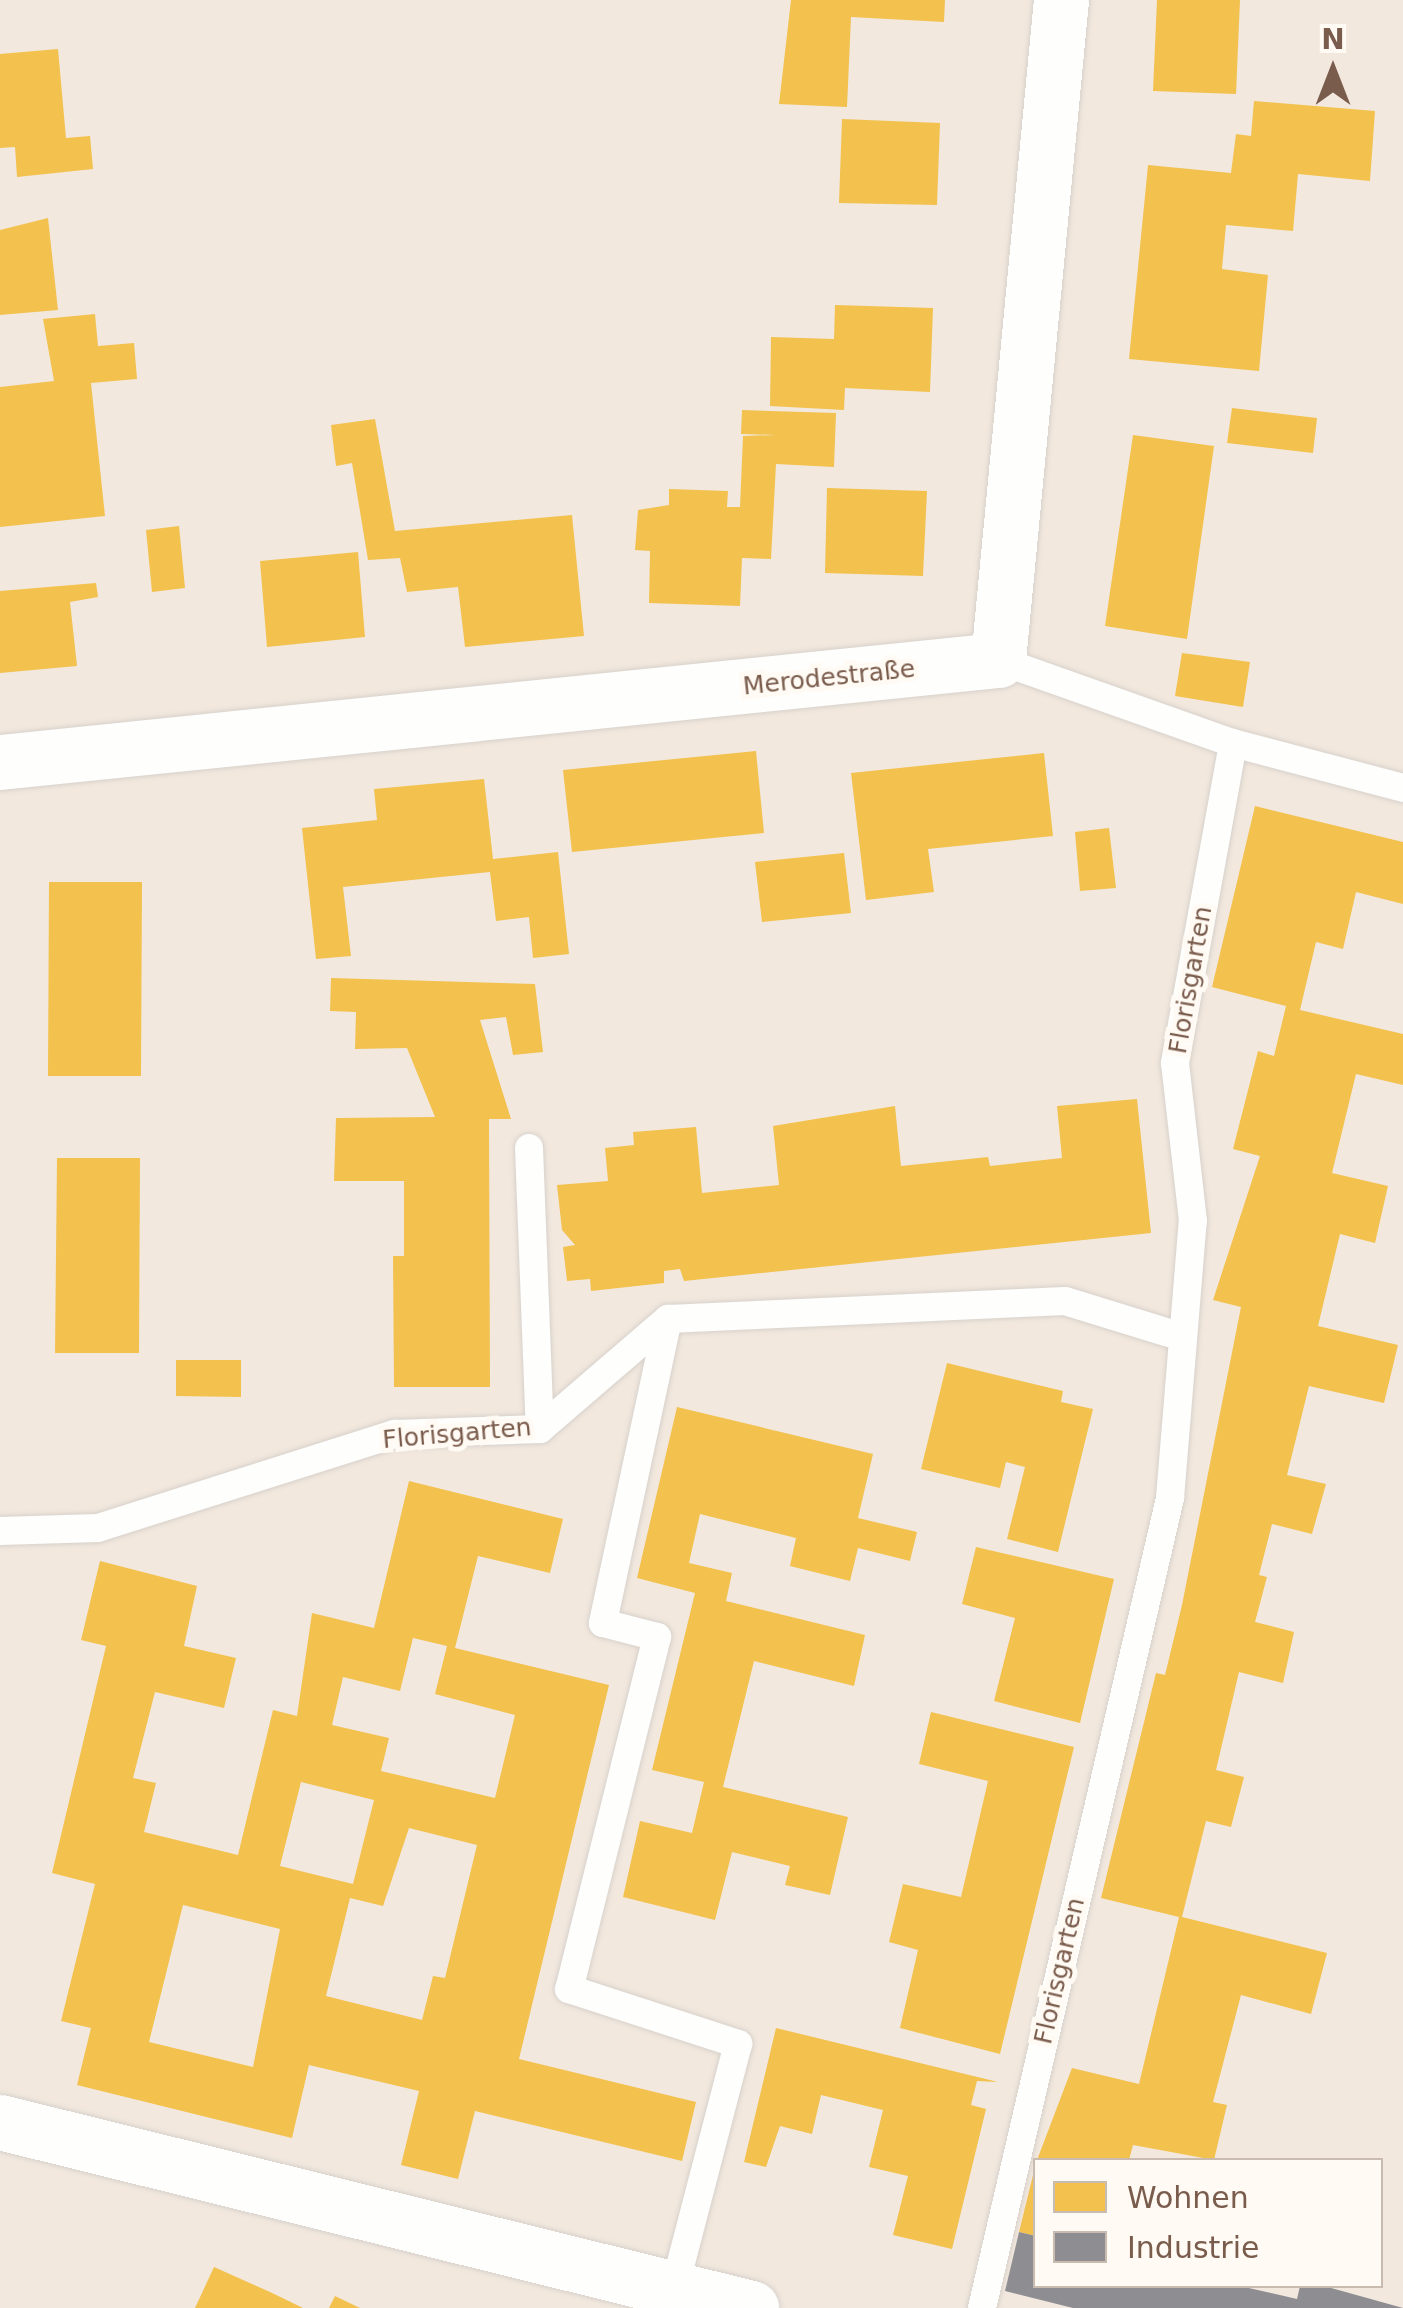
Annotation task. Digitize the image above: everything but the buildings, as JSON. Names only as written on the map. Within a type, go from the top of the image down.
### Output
[{"type":"street","points":[[998,660],[1061,0]]},
{"type":"street","name":"Merodestraße","points":[[0,762],[998,660]]},
{"type":"street","points":[[0,2122],[751,2308]]},
{"type":"lane","points":[[998,660],[1234,743],[1403,788]]},
{"type":"lane","name":"Florisgarten","points":[[982,2308],[1170,1498],[1193,1221],[1175,1062],[1234,743]]},
{"type":"lane","points":[[529,1148],[540,1428]]},
{"type":"lane","points":[[674,2289],[738,2044],[569,1990],[657,1637],[603,1624],[668,1319],[1065,1301],[1182,1337]]},
{"type":"lane","name":"Florisgarten","points":[[0,1531],[98,1528],[395,1434],[540,1428],[668,1319]]},
{"type":"shaded area","points":[[0,0],[1403,0],[1403,2308],[0,2308]]}]
